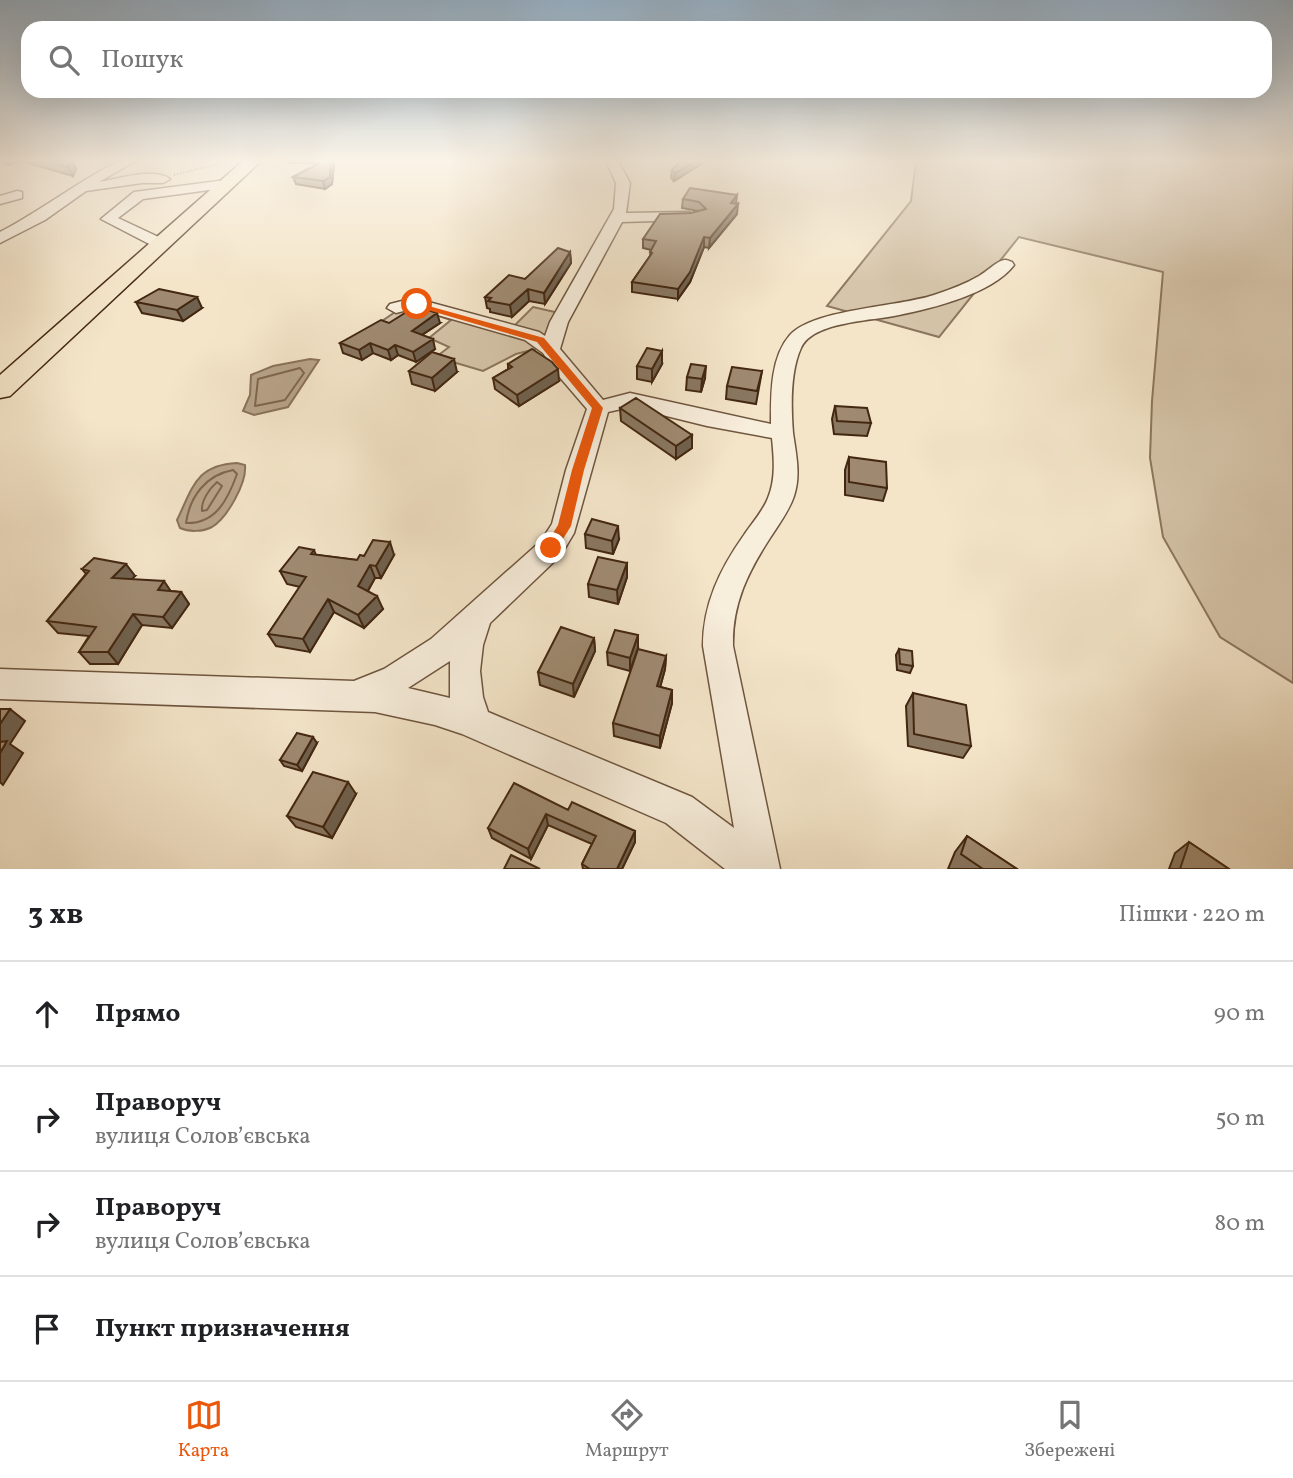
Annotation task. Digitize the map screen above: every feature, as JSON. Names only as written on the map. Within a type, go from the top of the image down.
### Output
[{"type":"main road","points":[[0,390],[207,202]]},
{"type":"street","points":[[0,238],[40,217],[60,202]]},
{"type":"street","points":[[131,202],[108,219],[160,244]]},
{"type":"street","points":[[550,349],[559,322],[592,266],[621,209],[622,202]]},
{"type":"street","points":[[616,218],[663,215],[696,217]]},
{"type":"street","points":[[759,869],[718,646],[717,625],[724,592],[740,561],[782,496],[785,473],[783,397],[789,352],[807,330],[924,304],[975,285],[1006,265]]},
{"type":"street","points":[[396,309],[410,304],[425,306],[540,340],[598,408]]},
{"type":"street","points":[[598,408],[630,400],[782,433]]},
{"type":"street","points":[[354,696],[396,679],[442,649],[559,537],[569,512],[578,470],[598,408]]},
{"type":"street","points":[[476,723],[463,680],[466,652],[480,613]]},
{"type":"street","points":[[0,684],[354,696],[402,702],[476,723],[679,810],[759,869]]},
{"type":"shaded area","points":[[911,202],[1293,202],[1293,683],[1220,637],[1163,537],[1150,458],[1163,272],[1019,237],[939,337],[827,306]]},
{"type":"shaded area","points":[[404,306],[476,321],[544,347],[516,354],[483,371],[436,357],[449,347],[429,338],[451,320],[418,309],[393,325],[382,321]]},
{"type":"shaded area","points":[[533,307],[559,313],[546,341],[511,329]]},
{"type":"water","points":[[310,359],[319,360],[288,407],[254,415],[243,411],[250,395],[251,375],[273,366]]},
{"type":"water","points":[[237,463],[245,465],[243,481],[224,516],[212,527],[204,530],[180,528],[177,520],[192,488],[204,473],[213,468]]},
{"type":"building","points":[[697,202],[738,204],[710,238],[704,237],[690,272],[678,289],[632,282],[652,253],[650,252],[656,241],[643,239],[660,214],[691,213],[706,209]]},
{"type":"building","points":[[558,248],[570,252],[544,293],[528,289],[510,305],[488,301],[491,298],[485,297],[509,275],[525,279]]},
{"type":"building","points":[[159,289],[197,297],[177,310],[136,302]]},
{"type":"building","points":[[416,306],[437,313],[412,331],[433,339],[413,352],[395,345],[388,350],[370,343],[359,350],[340,343],[381,320],[389,323]]},
{"type":"building","points":[[647,348],[662,351],[652,369],[637,366]]},
{"type":"building","points":[[532,349],[558,369],[517,395],[493,378],[512,367],[508,364]]},
{"type":"building","points":[[432,352],[454,359],[432,378],[409,371]]},
{"type":"building","points":[[691,364],[706,366],[702,379],[687,377]]},
{"type":"building","points":[[732,367],[762,371],[757,391],[727,386]]},
{"type":"building","points":[[636,398],[692,435],[676,446],[620,408]]},
{"type":"building","points":[[835,406],[867,408],[871,423],[837,421]]},
{"type":"building","points":[[849,457],[886,462],[887,488],[849,482]]},
{"type":"building","points":[[592,519],[618,526],[612,541],[585,534]]},
{"type":"building","points":[[373,540],[390,542],[376,566],[370,565],[358,586],[377,596],[358,615],[328,599],[303,639],[268,634],[306,577],[280,571],[299,547],[314,550],[311,554],[357,560],[360,555],[364,556]]},
{"type":"building","points":[[598,557],[627,563],[617,590],[588,584]]},
{"type":"building","points":[[94,558],[126,564],[112,578],[164,581],[158,590],[181,592],[163,617],[133,614],[108,652],[79,652],[96,627],[47,621],[89,571],[82,569]]},
{"type":"building","points":[[561,627],[594,638],[573,684],[538,672]]},
{"type":"building","points":[[615,630],[638,635],[630,658],[607,652]]},
{"type":"building","points":[[638,649],[666,656],[657,686],[672,690],[660,736],[613,723]]},
{"type":"building","points":[[899,649],[912,651],[913,666],[900,664]]},
{"type":"building","points":[[913,693],[966,705],[971,746],[914,734]]},
{"type":"building","points":[[0,709],[10,709],[0,724]]},
{"type":"building","points":[[297,733],[313,737],[297,765],[280,760]]},
{"type":"building","points":[[7,741],[0,753],[0,742]]},
{"type":"building","points":[[313,772],[348,782],[323,827],[287,816]]},
{"type":"building","points":[[514,783],[568,810],[572,802],[635,831],[617,869],[590,869],[582,864],[596,836],[546,814],[528,849],[488,828]]},
{"type":"building","points":[[967,836],[1017,869],[983,869],[961,854]]},
{"type":"building","points":[[1189,842],[1229,869],[1180,869]]},
{"type":"building","points":[[511,855],[540,869],[504,869]]},
{"type":"route","points":[[417,304],[540,340],[598,408],[578,470],[565,526],[551,548]]}]
